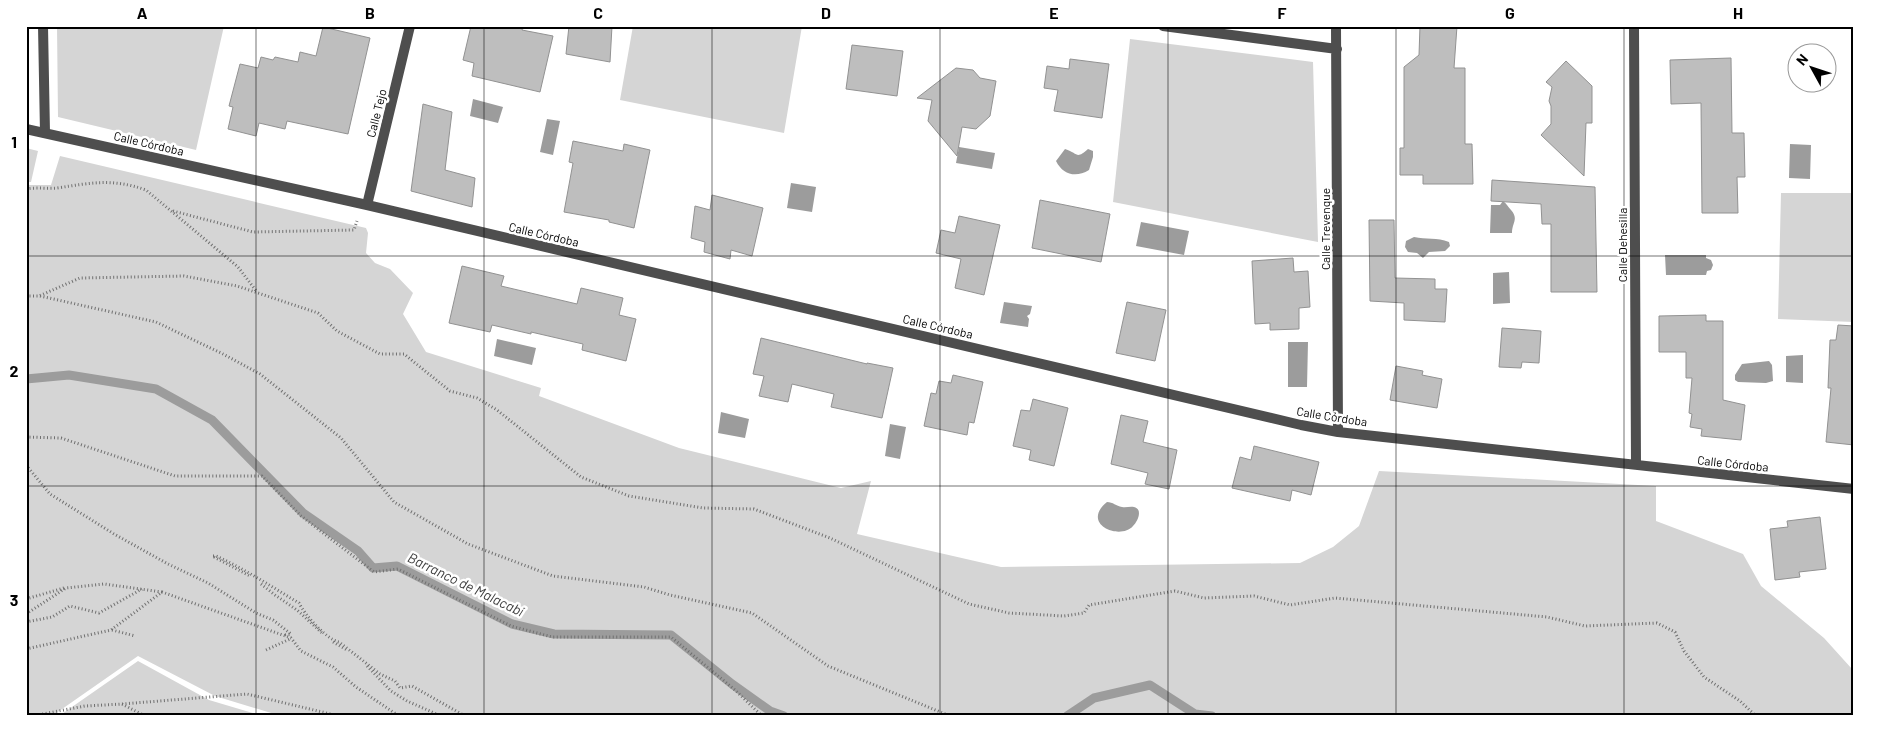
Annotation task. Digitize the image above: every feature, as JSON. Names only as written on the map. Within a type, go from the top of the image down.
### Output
[{"type":"street","points":[[43,26],[46,133]]},
{"type":"street","name":"Calle Tejo","points":[[365,205],[410,26]]},
{"type":"street","points":[[1163,26],[1336,49]]},
{"type":"street","name":"Calle Trevenque","points":[[1336,26],[1338,432]]},
{"type":"street","name":"Calle Dehesilla","points":[[1634,26],[1636,464]]},
{"type":"street","name":"Calle Córdoba","points":[[26,129],[365,205],[1301,425],[1338,432],[1854,489]]},
{"type":"path","points":[[26,189],[55,188],[102,181],[130,184],[146,190],[238,267],[258,293]]},
{"type":"path","points":[[170,210],[253,232],[354,230],[365,205]]},
{"type":"path","points":[[39,296],[80,278],[184,276],[237,286],[318,313],[337,331],[380,354],[404,354],[450,391],[477,398],[497,410],[581,476],[629,496],[703,508],[754,509],[830,538],[969,604],[1009,613],[1064,616],[1084,613],[1090,606],[1175,590],[1204,598],[1254,596],[1290,605],[1335,598],[1547,617],[1585,626],[1657,623],[1676,632],[1684,651],[1704,677],[1740,701],[1756,716]]},
{"type":"path","points":[[26,296],[39,296],[156,322],[260,374],[342,438],[394,502],[468,544],[553,576],[644,587],[670,595],[752,613],[828,666],[950,716]]},
{"type":"path","points":[[26,437],[61,438],[175,476],[262,476],[301,516],[374,572],[398,569],[511,626],[552,637],[671,637],[735,690],[762,716]]},
{"type":"path","points":[[26,465],[50,494],[114,534],[168,564],[208,583],[256,613],[273,620],[291,634],[284,635]]},
{"type":"path","points":[[441,716],[407,701],[391,691],[368,666],[322,633],[297,610],[274,595],[268,588],[213,556],[239,566],[299,603],[324,634],[339,642],[380,674],[395,681],[400,688],[412,686],[466,716]]},
{"type":"path","points":[[26,600],[66,588],[104,584],[144,588],[162,592],[291,638],[301,651],[333,667],[356,687],[398,716]]},
{"type":"path","points":[[26,614],[66,588]]},
{"type":"path","points":[[26,622],[52,617],[70,606],[99,613],[144,588]]},
{"type":"path","points":[[26,648],[111,630],[162,592]]},
{"type":"path","points":[[111,630],[135,636]]},
{"type":"path","points":[[266,650],[291,638]]},
{"type":"path","points":[[32,716],[85,706],[247,694],[339,716]]},
{"type":"path","points":[[122,704],[145,716]]},
{"type":"shaded area","points":[[57,26],[224,26],[196,150],[58,117]]},
{"type":"shaded area","points":[[633,26],[802,26],[784,133],[620,100]]},
{"type":"shaded area","points":[[1130,39],[1313,62],[1318,242],[1113,202]]},
{"type":"shaded area","points":[[473,99],[503,107],[498,123],[470,116]]},
{"type":"shaded area","points":[[547,119],[560,121],[553,155],[540,152]]},
{"type":"shaded area","points":[[1790,144],[1811,145],[1810,179],[1789,178]]},
{"type":"shaded area","points":[[959,147],[995,153],[992,169],[956,163]]},
{"type":"shaded area","points":[[26,148],[38,151],[31,182],[26,182]]},
{"type":"shaded area","points":[[1065,149],[1077,155],[1088,149],[1093,151],[1089,170],[1079,174],[1070,174],[1062,169],[1056,161]]},
{"type":"shaded area","points":[[60,156],[366,228],[368,233],[366,253],[375,263],[390,269],[413,293],[403,314],[426,352],[541,388],[539,396],[679,448],[841,488],[871,481],[857,534],[1001,567],[1300,563],[1333,547],[1359,526],[1379,471],[1656,486],[1656,521],[1743,554],[1761,586],[1824,638],[1852,669],[1854,673],[1854,716],[281,716],[215,696],[138,656],[52,716],[26,716],[26,185],[51,185]]},
{"type":"shaded area","points":[[791,183],[816,187],[812,212],[787,208]]},
{"type":"shaded area","points":[[1781,193],[1854,193],[1854,322],[1778,319]]},
{"type":"shaded area","points":[[1503,201],[1515,216],[1512,233],[1490,233],[1491,205],[1500,205]]},
{"type":"shaded area","points":[[1141,222],[1189,231],[1184,255],[1136,246]]},
{"type":"shaded area","points":[[1414,237],[1445,240],[1449,242],[1450,246],[1445,251],[1429,252],[1423,258],[1417,253],[1408,252],[1405,247],[1406,241]]},
{"type":"shaded area","points":[[1665,255],[1706,255],[1706,258],[1711,260],[1713,265],[1706,275],[1666,275]]},
{"type":"shaded area","points":[[1509,272],[1510,303],[1493,304],[1493,273]]},
{"type":"shaded area","points":[[1004,302],[1032,306],[1030,314],[1027,316],[1029,319],[1028,327],[1000,323]]},
{"type":"shaded area","points":[[497,339],[536,348],[532,365],[494,356]]},
{"type":"shaded area","points":[[1288,342],[1308,342],[1307,387],[1288,387]]},
{"type":"shaded area","points":[[1803,355],[1803,383],[1786,382],[1786,356]]},
{"type":"shaded area","points":[[1769,361],[1772,365],[1773,381],[1766,383],[1738,382],[1735,380],[1735,375],[1742,364]]},
{"type":"shaded area","points":[[721,412],[749,419],[745,438],[718,433]]},
{"type":"shaded area","points":[[890,424],[906,427],[900,459],[885,456]]},
{"type":"shaded area","points":[[1107,502],[1122,507],[1137,508],[1139,515],[1135,524],[1127,530],[1120,532],[1105,528],[1100,523],[1098,517],[1100,510]]},
{"type":"shaded area","points":[[138,661],[209,700],[263,716],[59,716]]},
{"type":"building","points":[[471,26],[523,26],[522,30],[553,36],[540,92],[472,76],[474,63],[463,60]]},
{"type":"building","points":[[569,26],[612,26],[610,62],[566,54]]},
{"type":"building","points":[[1420,26],[1457,26],[1454,68],[1465,68],[1465,144],[1472,144],[1473,184],[1423,184],[1423,175],[1400,175],[1400,148],[1404,148],[1404,67],[1419,55]]},
{"type":"building","points":[[323,27],[370,38],[348,134],[287,121],[285,129],[259,123],[256,136],[228,129],[233,107],[229,106],[240,64],[258,68],[261,57],[273,60],[275,57],[298,62],[300,52],[316,56]]},
{"type":"building","points":[[852,45],[903,51],[897,96],[846,89]]},
{"type":"building","points":[[1731,58],[1732,133],[1744,133],[1745,177],[1737,177],[1738,213],[1702,213],[1701,103],[1671,104],[1670,60]]},
{"type":"building","points":[[1070,59],[1109,64],[1102,118],[1054,111],[1058,90],[1044,88],[1047,66],[1069,69]]},
{"type":"building","points":[[1566,61],[1592,86],[1592,123],[1586,123],[1584,176],[1541,135],[1551,124],[1551,106],[1549,101],[1552,87],[1546,82]]},
{"type":"building","points":[[956,68],[973,70],[980,78],[996,81],[990,116],[976,129],[962,127],[957,156],[928,121],[932,100],[917,98]]},
{"type":"building","points":[[423,104],[452,112],[445,170],[475,178],[472,207],[411,191]]},
{"type":"building","points":[[573,141],[623,151],[624,144],[650,150],[634,228],[609,222],[609,220],[564,212],[573,163],[569,162]]},
{"type":"building","points":[[1492,180],[1595,187],[1597,292],[1551,292],[1551,224],[1542,224],[1541,204],[1491,201]]},
{"type":"building","points":[[712,195],[763,208],[752,256],[731,250],[730,259],[704,252],[705,242],[691,238],[695,206],[710,210]]},
{"type":"building","points":[[1040,200],[1110,214],[1101,262],[1032,248]]},
{"type":"building","points":[[959,216],[1000,225],[984,295],[955,288],[961,259],[936,253],[941,230],[955,233]]},
{"type":"building","points":[[1369,220],[1394,220],[1395,278],[1435,279],[1435,289],[1447,289],[1445,322],[1404,320],[1404,303],[1370,301]]},
{"type":"building","points":[[1293,258],[1294,272],[1308,271],[1310,307],[1299,308],[1299,329],[1270,330],[1270,323],[1255,324],[1252,261]]},
{"type":"building","points":[[462,266],[504,276],[501,286],[577,304],[581,288],[623,298],[619,315],[636,319],[626,361],[582,350],[583,344],[531,332],[531,334],[492,325],[490,332],[449,323]]},
{"type":"building","points":[[1127,302],[1166,310],[1155,361],[1116,353]]},
{"type":"building","points":[[1706,315],[1706,321],[1723,321],[1723,400],[1745,405],[1741,440],[1701,436],[1702,429],[1690,427],[1692,414],[1689,413],[1692,378],[1686,378],[1686,352],[1659,352],[1659,316]]},
{"type":"building","points":[[1838,325],[1854,326],[1854,445],[1826,442],[1831,388],[1828,388],[1830,340],[1836,340]]},
{"type":"building","points":[[1502,328],[1541,331],[1539,363],[1522,362],[1521,368],[1499,367]]},
{"type":"building","points":[[761,338],[867,364],[893,368],[882,418],[831,407],[834,394],[792,384],[788,402],[759,396],[764,376],[753,374]]},
{"type":"building","points":[[1396,366],[1423,371],[1422,375],[1442,379],[1437,408],[1390,400]]},
{"type":"building","points":[[953,375],[983,382],[974,423],[969,422],[967,435],[924,426],[931,393],[936,394],[939,381],[951,383]]},
{"type":"building","points":[[1033,399],[1068,408],[1054,466],[1029,460],[1031,450],[1013,446],[1021,410],[1030,411]]},
{"type":"building","points":[[1121,415],[1148,421],[1143,442],[1177,450],[1169,489],[1145,484],[1148,473],[1111,464]]},
{"type":"building","points":[[1254,446],[1319,462],[1311,495],[1292,490],[1290,501],[1232,488],[1240,457],[1251,460]]},
{"type":"building","points":[[1820,517],[1826,569],[1799,572],[1800,577],[1775,580],[1770,529],[1788,527],[1787,521]]},
{"type":"waterway","name":"Barranco de Malacabí","points":[[26,379],[69,375],[156,389],[212,420],[303,513],[358,551],[373,568],[397,566],[512,624],[554,634],[671,635],[732,684],[770,711],[784,716]]},
{"type":"waterway","name":"Barranco de Malacabí","points":[[1067,716],[1094,698],[1150,685],[1195,714],[1212,716]]}]
